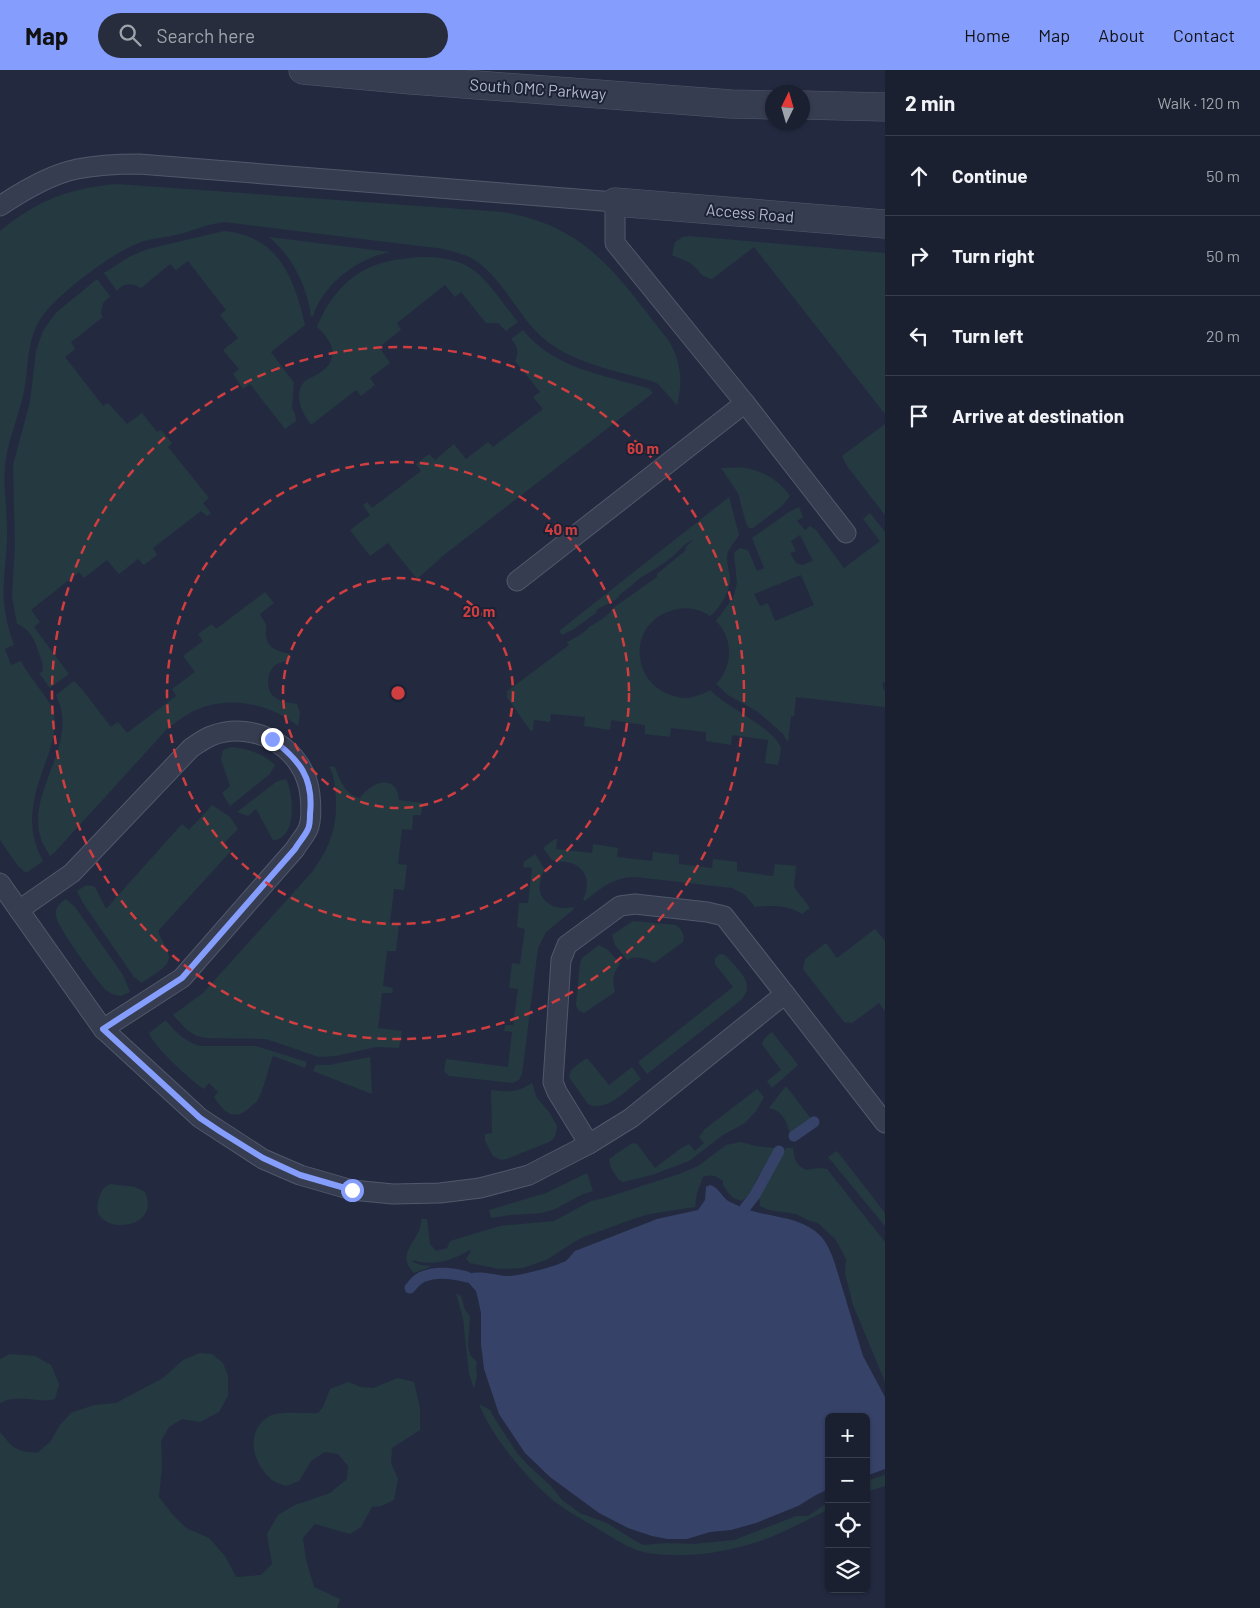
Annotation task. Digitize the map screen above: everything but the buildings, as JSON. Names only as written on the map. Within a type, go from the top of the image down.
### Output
[{"type":"street","name":"South OMC Parkway","points":[[303,70],[411,80],[731,104],[765,105]]},
{"type":"street","points":[[810,105],[885,107]]},
{"type":"street","name":"Access Road","points":[[615,202],[885,224]]},
{"type":"lane","points":[[0,206],[44,181],[75,169],[106,165],[139,164],[615,202],[615,243],[745,403],[846,533]]},
{"type":"lane","points":[[517,581],[745,403]]},
{"type":"lane","points":[[19,910],[72,873],[191,748],[210,736],[230,732],[252,732],[272,739],[290,752],[302,767],[309,785],[311,805],[309,828],[295,849],[182,978],[103,1029]]},
{"type":"lane","points":[[0,883],[103,1029],[200,1118],[270,1162],[300,1175],[352,1190],[393,1194],[440,1193],[480,1188],[530,1176],[632,1118],[785,994]]},
{"type":"lane","points":[[589,1144],[557,1092],[553,1082],[561,960],[567,945],[620,906],[635,904],[707,912],[724,916],[885,1124]]},
{"type":"shaded area","points":[[117,184],[502,212],[532,219],[558,229],[580,242],[617,276],[669,341],[680,372],[680,388],[677,405],[658,384],[652,381],[598,366],[571,356],[559,349],[538,333],[484,267],[470,257],[444,249],[224,222],[136,244],[125,249],[84,277],[48,309],[36,327],[30,345],[24,391],[5,465],[7,538],[4,601],[14,645],[5,649],[11,665],[21,661],[52,707],[55,719],[52,744],[37,787],[32,811],[34,836],[43,861],[26,873],[18,866],[0,840],[0,231],[28,211],[55,197],[69,192]]},
{"type":"shaded area","points":[[224,231],[243,235],[258,241],[271,251],[281,262],[289,276],[301,308],[305,325],[271,352],[294,383],[292,408],[296,421],[285,429],[250,384],[243,389],[233,374],[239,369],[223,350],[238,338],[220,315],[226,310],[188,261],[176,270],[170,264],[141,288],[129,284],[117,291],[104,273],[129,257],[148,249]]},
{"type":"shaded area","points":[[689,236],[885,253],[885,414],[754,247],[712,279],[703,276],[690,263],[672,255],[675,242]]},
{"type":"shaded area","points":[[269,237],[390,252],[366,260],[343,274],[325,293],[313,316],[311,316],[306,294],[297,272],[285,253]]},
{"type":"shaded area","points":[[437,257],[453,260],[477,273],[487,282],[518,322],[506,331],[498,323],[486,323],[461,292],[455,297],[445,285],[397,323],[401,330],[379,347],[390,363],[370,378],[375,385],[361,396],[356,390],[311,425],[302,410],[299,393],[304,382],[321,372],[331,361],[332,349],[330,343],[317,327],[334,296],[351,279],[371,267],[395,260]]},
{"type":"shaded area","points":[[97,279],[110,296],[103,303],[101,314],[103,317],[71,342],[75,349],[65,357],[103,406],[108,403],[127,424],[142,413],[157,432],[161,430],[172,443],[168,447],[209,498],[203,503],[211,513],[207,516],[201,511],[153,548],[157,555],[144,565],[138,559],[119,574],[107,560],[84,578],[79,572],[31,610],[40,622],[34,627],[69,674],[50,688],[39,673],[42,672],[43,665],[35,641],[26,629],[17,624],[12,596],[15,545],[13,465],[30,402],[36,351],[43,331],[57,312]]},
{"type":"shaded area","points":[[523,330],[550,354],[565,362],[581,369],[650,389],[653,393],[444,555],[417,579],[388,543],[370,556],[350,530],[370,515],[363,505],[367,502],[372,508],[421,471],[416,464],[429,454],[435,460],[454,444],[466,459],[488,442],[493,447],[543,409],[533,397],[540,392],[515,361],[517,350],[511,339]]},
{"type":"shaded area","points":[[885,424],[885,515],[847,466],[842,456]]},
{"type":"shaded area","points":[[721,468],[752,469],[776,481],[790,496],[782,506],[753,528],[749,528],[738,493]]},
{"type":"shaded area","points":[[729,497],[739,535],[727,555],[730,584],[724,599],[710,616],[701,611],[686,608],[675,609],[656,618],[646,629],[641,641],[640,655],[642,668],[649,680],[660,690],[674,696],[690,698],[710,690],[717,697],[759,724],[780,746],[781,753],[778,765],[765,763],[768,740],[732,735],[731,745],[706,741],[706,732],[671,728],[670,737],[645,734],[645,725],[611,720],[610,730],[584,726],[585,717],[551,714],[550,722],[534,720],[533,731],[530,730],[506,696],[508,694],[506,692],[569,645],[567,642],[586,631],[609,614],[613,608],[657,577],[657,574],[686,550],[685,548],[693,540],[684,545],[668,560],[640,578],[619,597],[596,610],[597,612],[574,629],[562,635],[559,631]]},
{"type":"shaded area","points":[[799,507],[803,517],[797,521],[805,530],[810,526],[816,530],[844,568],[880,541],[863,519],[870,513],[885,532],[885,682],[882,684],[885,692],[885,707],[796,697],[794,716],[791,716],[788,742],[783,734],[758,712],[728,695],[716,684],[726,670],[729,653],[726,636],[716,621],[733,598],[737,583],[734,553],[740,548],[748,550],[757,571],[764,568],[752,538]],"holes":[[[800,535],[813,561],[802,565],[796,563],[790,553],[796,551],[791,541]],[[801,575],[814,605],[775,621],[768,603],[760,606],[754,594]]]},
{"type":"shaded area","points":[[265,592],[274,603],[260,614],[266,625],[267,641],[275,649],[290,654],[291,659],[273,667],[268,678],[269,688],[271,693],[278,699],[297,704],[300,713],[298,726],[275,712],[250,704],[223,703],[209,705],[192,712],[167,729],[50,856],[41,839],[38,821],[40,803],[62,731],[62,713],[56,695],[74,681],[111,727],[118,722],[127,733],[176,696],[172,689],[195,672],[183,656],[203,641],[198,634],[212,624],[216,629]]},
{"type":"shaded area","points":[[232,747],[255,752],[275,765],[270,774],[230,806],[222,793],[230,786],[221,759],[223,750]]},
{"type":"shaded area","points":[[329,766],[335,767],[350,794],[360,798],[370,787],[383,782],[394,786],[399,800],[423,803],[421,815],[413,815],[412,830],[402,829],[398,864],[407,865],[404,890],[394,889],[390,923],[399,924],[396,951],[387,951],[383,986],[393,988],[392,993],[382,993],[378,1028],[402,1031],[399,1048],[376,1047],[336,1056],[319,1057],[266,1039],[206,1038],[197,1036],[187,1030],[173,1015],[203,993],[312,872],[325,852],[332,833],[336,812],[334,782]]},
{"type":"shaded area","points":[[286,779],[291,794],[292,815],[286,832],[281,838],[273,840],[256,809],[248,816],[237,812],[276,782]]},
{"type":"shaded area","points":[[212,805],[230,817],[238,829],[224,843],[231,851],[158,931],[168,953],[169,960],[163,968],[142,983],[134,977],[83,903],[77,891],[86,886],[95,887],[106,909],[182,824],[189,830]]},
{"type":"shaded area","points":[[557,839],[556,849],[592,853],[593,844],[618,848],[617,857],[652,861],[653,852],[679,855],[679,864],[712,868],[713,859],[737,862],[737,871],[773,876],[775,864],[796,866],[794,887],[810,908],[802,914],[780,906],[755,907],[745,895],[732,888],[635,877],[614,881],[585,901],[583,899],[587,883],[581,869],[571,863],[552,860],[543,848]]},
{"type":"shaded area","points":[[535,854],[545,870],[540,886],[544,899],[556,907],[573,907],[574,909],[546,932],[538,948],[522,1074],[519,1080],[512,1083],[449,1076],[444,1071],[446,1059],[508,1067],[512,1032],[504,1031],[505,1025],[513,1025],[518,989],[509,988],[512,963],[520,964],[525,929],[517,927],[519,903],[528,903],[532,868],[523,867],[524,862]]},
{"type":"shaded area","points":[[66,899],[75,907],[123,975],[130,992],[121,996],[108,991],[101,985],[78,953],[56,915],[58,906]]},
{"type":"shaded area","points":[[633,921],[676,925],[680,928],[684,937],[683,942],[654,963],[641,958],[627,960],[615,945],[612,935]]},
{"type":"shaded area","points":[[875,929],[885,941],[885,1011],[879,1003],[852,1023],[844,1022],[803,969],[805,959],[826,943],[837,958]]},
{"type":"shaded area","points":[[599,945],[608,950],[620,964],[614,977],[615,992],[584,1013],[578,1010],[576,1005],[580,964],[582,958]]},
{"type":"shaded area","points":[[720,954],[725,955],[744,976],[747,988],[745,994],[741,1000],[647,1074],[638,1062],[733,987],[715,964],[715,958]]},
{"type":"shaded area","points":[[166,1020],[181,1036],[200,1046],[256,1046],[307,1062],[305,1068],[273,1056],[257,1101],[243,1113],[233,1115],[217,1102],[214,1097],[218,1092],[209,1083],[204,1089],[198,1085],[173,1063],[152,1039],[149,1033]]},
{"type":"shaded area","points":[[772,1032],[798,1065],[772,1088],[767,1081],[781,1070],[762,1044],[764,1039]]},
{"type":"shaded area","points":[[370,1057],[372,1094],[313,1071],[316,1065],[329,1065]]},
{"type":"shaded area","points":[[585,1059],[588,1059],[609,1085],[632,1067],[641,1079],[609,1103],[595,1106],[588,1104],[569,1077],[571,1070]]},
{"type":"shaded area","points":[[532,1083],[537,1098],[549,1112],[557,1126],[554,1138],[549,1142],[501,1160],[493,1156],[485,1141],[485,1134],[492,1133],[491,1090],[512,1091],[522,1089]]},
{"type":"shaded area","points":[[786,1086],[812,1120],[790,1136],[784,1118],[778,1112],[769,1108]]},
{"type":"shaded area","points":[[757,1089],[764,1097],[756,1111],[745,1123],[723,1135],[689,1161],[652,1175],[623,1182],[618,1179],[611,1168],[609,1159],[632,1143],[637,1144],[655,1168],[689,1144],[695,1151],[704,1143],[699,1137],[705,1129]]},
{"type":"shaded area","points":[[741,1142],[755,1146],[775,1148],[771,1159],[758,1177],[751,1192],[742,1201],[736,1199],[727,1191],[721,1179],[714,1176],[706,1176],[703,1177],[697,1193],[695,1207],[636,1218],[581,1238],[546,1260],[523,1268],[499,1269],[470,1263],[466,1259],[470,1250],[457,1257],[435,1263],[413,1260],[413,1262],[421,1265],[430,1266],[414,1273],[408,1266],[408,1252],[418,1233],[421,1219],[427,1219],[430,1244],[436,1251],[447,1248],[450,1241],[500,1226],[554,1221],[591,1201],[682,1173],[698,1166],[726,1145]]},
{"type":"shaded area","points":[[786,1148],[793,1148],[796,1161],[806,1170],[827,1169],[885,1242],[885,1382],[853,1305],[845,1273],[846,1259],[836,1240],[818,1223],[796,1214],[769,1210],[760,1206],[759,1198]]},
{"type":"shaded area","points":[[837,1151],[885,1213],[885,1226],[828,1157]]},
{"type":"shaded area","points":[[587,1173],[593,1191],[583,1194],[555,1209],[542,1213],[491,1218],[489,1210],[546,1193]]},
{"type":"shaded area","points":[[110,1184],[135,1187],[145,1192],[148,1205],[144,1215],[136,1222],[125,1225],[114,1224],[105,1220],[98,1213],[100,1196],[105,1187]]},
{"type":"shaded area","points":[[456,1293],[461,1296],[465,1310],[470,1316],[468,1345],[470,1355],[477,1362],[477,1376],[474,1389],[469,1374],[463,1318]]},
{"type":"shaded area","points":[[200,1353],[212,1354],[223,1363],[228,1376],[228,1396],[219,1412],[200,1422],[182,1419],[169,1427],[161,1441],[162,1466],[159,1497],[186,1528],[209,1538],[225,1556],[236,1577],[261,1575],[272,1564],[267,1534],[278,1515],[295,1505],[330,1493],[347,1479],[348,1466],[338,1454],[325,1452],[311,1461],[299,1481],[286,1486],[274,1481],[260,1466],[254,1449],[256,1431],[261,1424],[273,1415],[318,1413],[323,1407],[330,1389],[348,1382],[361,1387],[373,1388],[398,1378],[414,1382],[420,1408],[420,1430],[392,1448],[391,1463],[398,1479],[394,1500],[381,1506],[372,1507],[361,1527],[350,1534],[315,1524],[303,1538],[306,1560],[314,1587],[340,1599],[337,1608],[0,1608],[0,1432],[15,1448],[37,1453],[50,1442],[60,1425],[71,1413],[94,1405],[116,1403],[163,1378],[183,1360]]},
{"type":"shaded area","points":[[10,1354],[35,1356],[51,1365],[59,1384],[55,1399],[14,1399],[0,1403],[0,1359]]},
{"type":"shaded area","points":[[479,1404],[490,1410],[517,1453],[551,1486],[562,1500],[580,1513],[607,1523],[644,1545],[666,1543],[694,1544],[734,1540],[796,1516],[808,1516],[825,1505],[825,1511],[769,1538],[731,1549],[711,1553],[682,1555],[640,1551],[624,1544],[573,1514],[547,1495],[512,1458],[485,1417]]},
{"type":"shaded area","points":[[885,1475],[885,1486],[870,1491],[870,1480]]},
{"type":"water","points":[[713,1186],[730,1202],[752,1211],[803,1224],[819,1234],[825,1242],[835,1264],[863,1356],[885,1397],[885,1469],[870,1475],[870,1413],[825,1413],[825,1491],[798,1506],[756,1523],[731,1530],[710,1532],[687,1539],[667,1539],[628,1528],[599,1513],[550,1477],[525,1453],[499,1414],[484,1369],[481,1344],[481,1313],[478,1299],[476,1291],[466,1280],[468,1274],[473,1273],[512,1276],[548,1268],[567,1260],[575,1251],[657,1219],[698,1210],[705,1200],[706,1187]]},
{"type":"waterway","points":[[794,1136],[814,1122]]},
{"type":"waterway","points":[[745,1208],[755,1195],[779,1151]]},
{"type":"waterway","points":[[410,1288],[420,1278],[427,1275],[439,1273],[467,1277]]},
{"type":"route","points":[[272,739],[290,752],[302,767],[309,785],[311,805],[309,828],[295,849],[182,978],[103,1029],[200,1118],[221,1132],[263,1158],[300,1175],[352,1190]]}]
